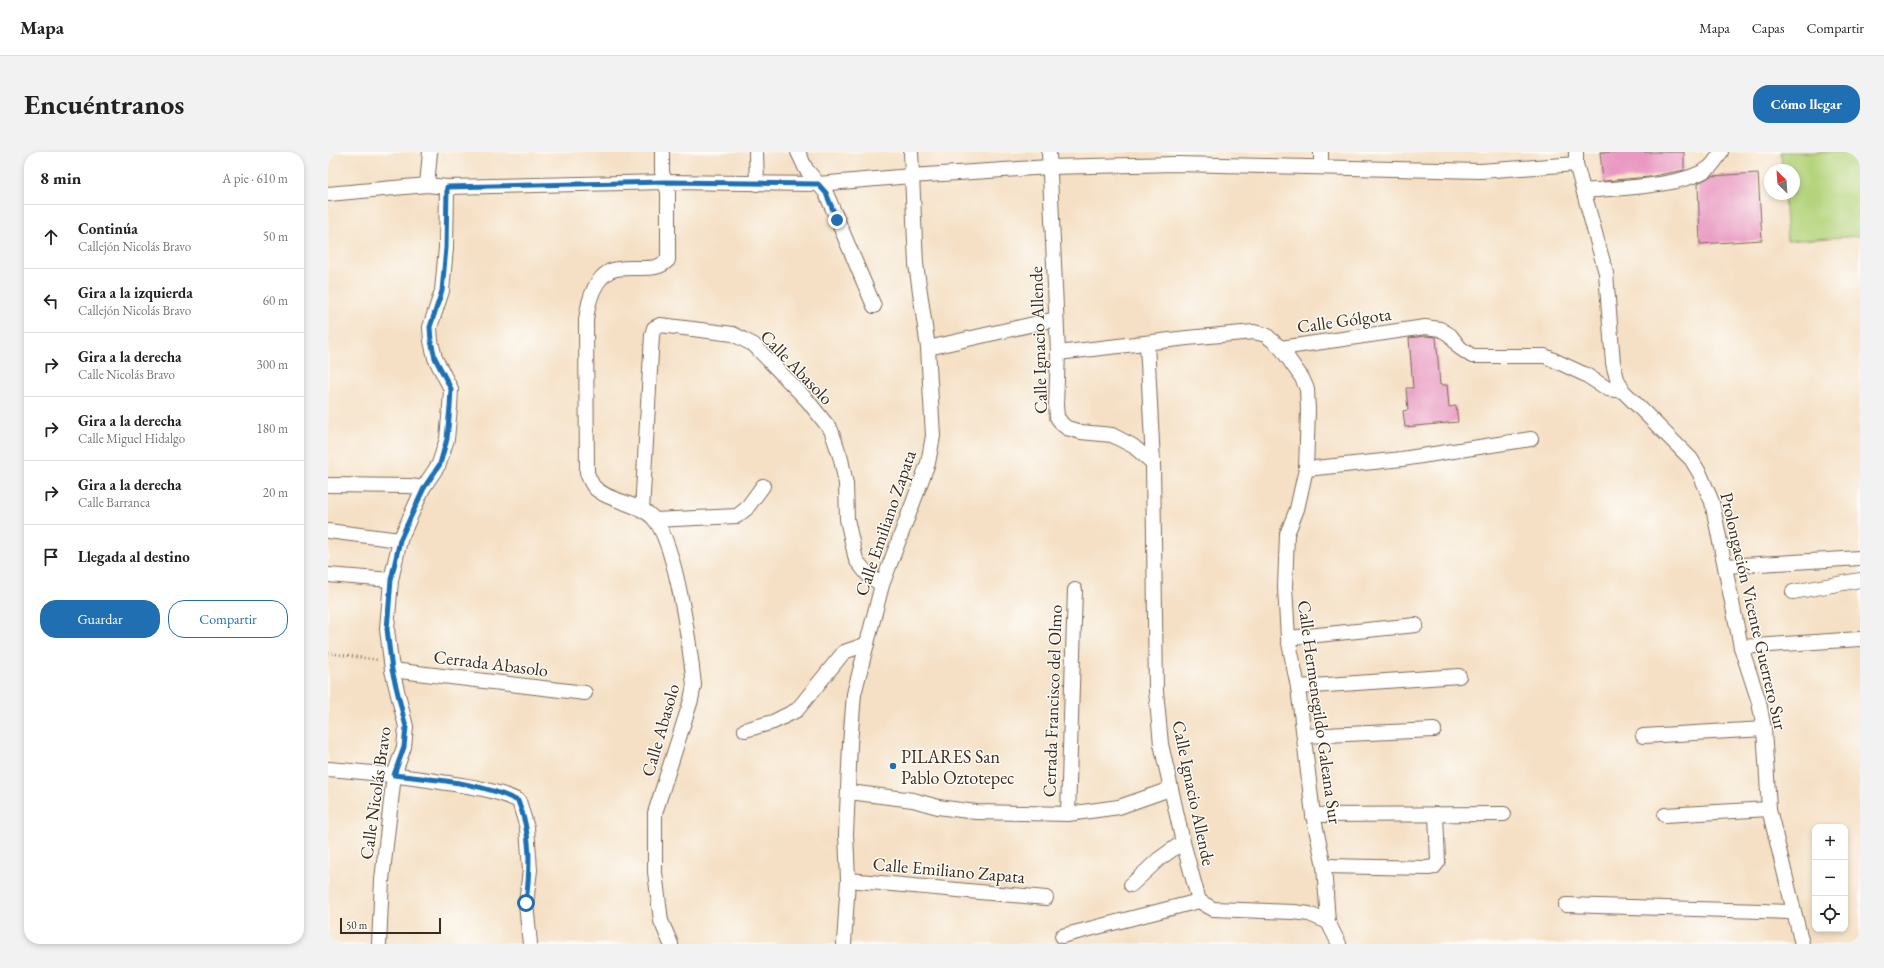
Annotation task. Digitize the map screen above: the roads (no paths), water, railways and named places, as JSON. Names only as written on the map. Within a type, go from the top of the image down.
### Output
[{"type":"street","points":[[427,185],[430,152]]},
{"type":"street","name":"Calle Abasolo","points":[[662,152],[662,172],[668,192],[668,260],[662,266],[652,268],[624,268],[610,272],[592,293],[586,320],[586,474],[593,486],[602,493],[642,511],[655,520],[669,548],[680,595],[694,685],[692,700],[655,813],[656,872],[661,921],[671,944]]},
{"type":"street","points":[[756,152],[757,184]]},
{"type":"street","points":[[798,152],[806,169],[826,193],[874,306]]},
{"type":"street","name":"Calle Emiliano Zapata","points":[[844,944],[848,880],[846,834],[854,694],[882,585],[928,463],[933,436],[928,348],[916,264],[911,152]]},
{"type":"street","name":"Calle Ignacio Allende","points":[[1049,152],[1058,353],[1057,418],[1067,428],[1081,432],[1112,434],[1133,446],[1153,463]]},
{"type":"street","points":[[1321,152],[1321,167]]},
{"type":"street","points":[[1584,191],[1678,181],[1695,176],[1711,166],[1721,152]]},
{"type":"street","points":[[328,194],[427,185],[447,187],[665,182],[818,184],[1049,167],[1176,164],[1481,171],[1576,158]]},
{"type":"street","name":"Prolongación Vicente Guerrero Sur","points":[[1576,158],[1606,273],[1613,363],[1617,380],[1623,391],[1691,459],[1700,474],[1712,502],[1741,646],[1759,702],[1764,730],[1769,809],[1802,944]]},
{"type":"street","name":"Calle Nicolás Bravo","points":[[379,944],[382,880],[394,775],[404,747],[406,727],[392,666],[387,629],[391,580],[400,540],[424,488],[440,464],[447,439],[450,407],[451,389],[435,358],[431,341],[430,327],[442,291],[446,248],[447,187]]},
{"type":"street","points":[[928,348],[1056,319]]},
{"type":"street","name":"Calle Abasolo","points":[[642,511],[652,335],[654,328],[660,325],[733,334],[754,345],[807,400],[830,430],[844,471],[847,519],[856,560],[869,576],[882,585]]},
{"type":"street","name":"Calle Gólgota","points":[[1058,353],[1254,332],[1266,335],[1281,348],[1425,327],[1440,329],[1450,335],[1460,348],[1472,356],[1546,356],[1586,375],[1608,389],[1623,391]]},
{"type":"street","name":"Calle Ignacio Allende","points":[[1148,343],[1153,463],[1156,691],[1161,744],[1170,789],[1199,901]]},
{"type":"street","name":"Calle Hermenegildo Galeana Sur","points":[[1281,348],[1302,378],[1306,389],[1308,410],[1306,469],[1297,509],[1287,534],[1285,587],[1288,638],[1298,687],[1313,815],[1324,866],[1328,922],[1340,944]]},
{"type":"street","points":[[1306,469],[1402,459],[1531,439]]},
{"type":"street","points":[[328,485],[410,486],[424,488]]},
{"type":"street","points":[[655,520],[737,516],[746,509],[763,486]]},
{"type":"street","points":[[328,531],[400,540]]},
{"type":"street","points":[[1725,566],[1860,558]]},
{"type":"street","points":[[1838,560],[1860,576]]},
{"type":"street","points":[[328,575],[391,580]]},
{"type":"street","points":[[1794,592],[1860,580]]},
{"type":"street","name":"Cerrada Francisco del Olmo","points":[[1068,814],[1075,590]]},
{"type":"street","points":[[1288,638],[1416,626]]},
{"type":"street","points":[[1741,646],[1860,638]]},
{"type":"street","points":[[745,730],[772,722],[797,710],[844,652],[867,644]]},
{"type":"street","name":"Cerrada Abasolo","points":[[392,666],[585,693]]},
{"type":"street","points":[[1298,687],[1459,676]]},
{"type":"street","points":[[1304,736],[1434,730]]},
{"type":"street","points":[[1643,736],[1764,730]]},
{"type":"street","points":[[328,769],[394,775],[481,788],[503,793],[518,801],[527,828],[530,870],[526,903],[530,944]]},
{"type":"street","points":[[849,792],[913,800],[938,807],[976,812],[1068,814],[1119,807],[1170,789]]},
{"type":"street","points":[[1665,815],[1769,809]]},
{"type":"street","points":[[1324,866],[1434,867],[1438,862],[1436,814]]},
{"type":"street","points":[[1313,815],[1504,814]]},
{"type":"street","points":[[1131,885],[1159,859],[1183,842]]},
{"type":"street","name":"Calle Emiliano Zapata","points":[[848,880],[1046,898]]},
{"type":"street","points":[[1062,936],[1199,901],[1213,909],[1294,912],[1309,914],[1328,922]]},
{"type":"street","points":[[1566,905],[1793,912]]},
{"type":"place","name":"PILARES San Pablo Oztotepec","points":[[893,766]]}]
